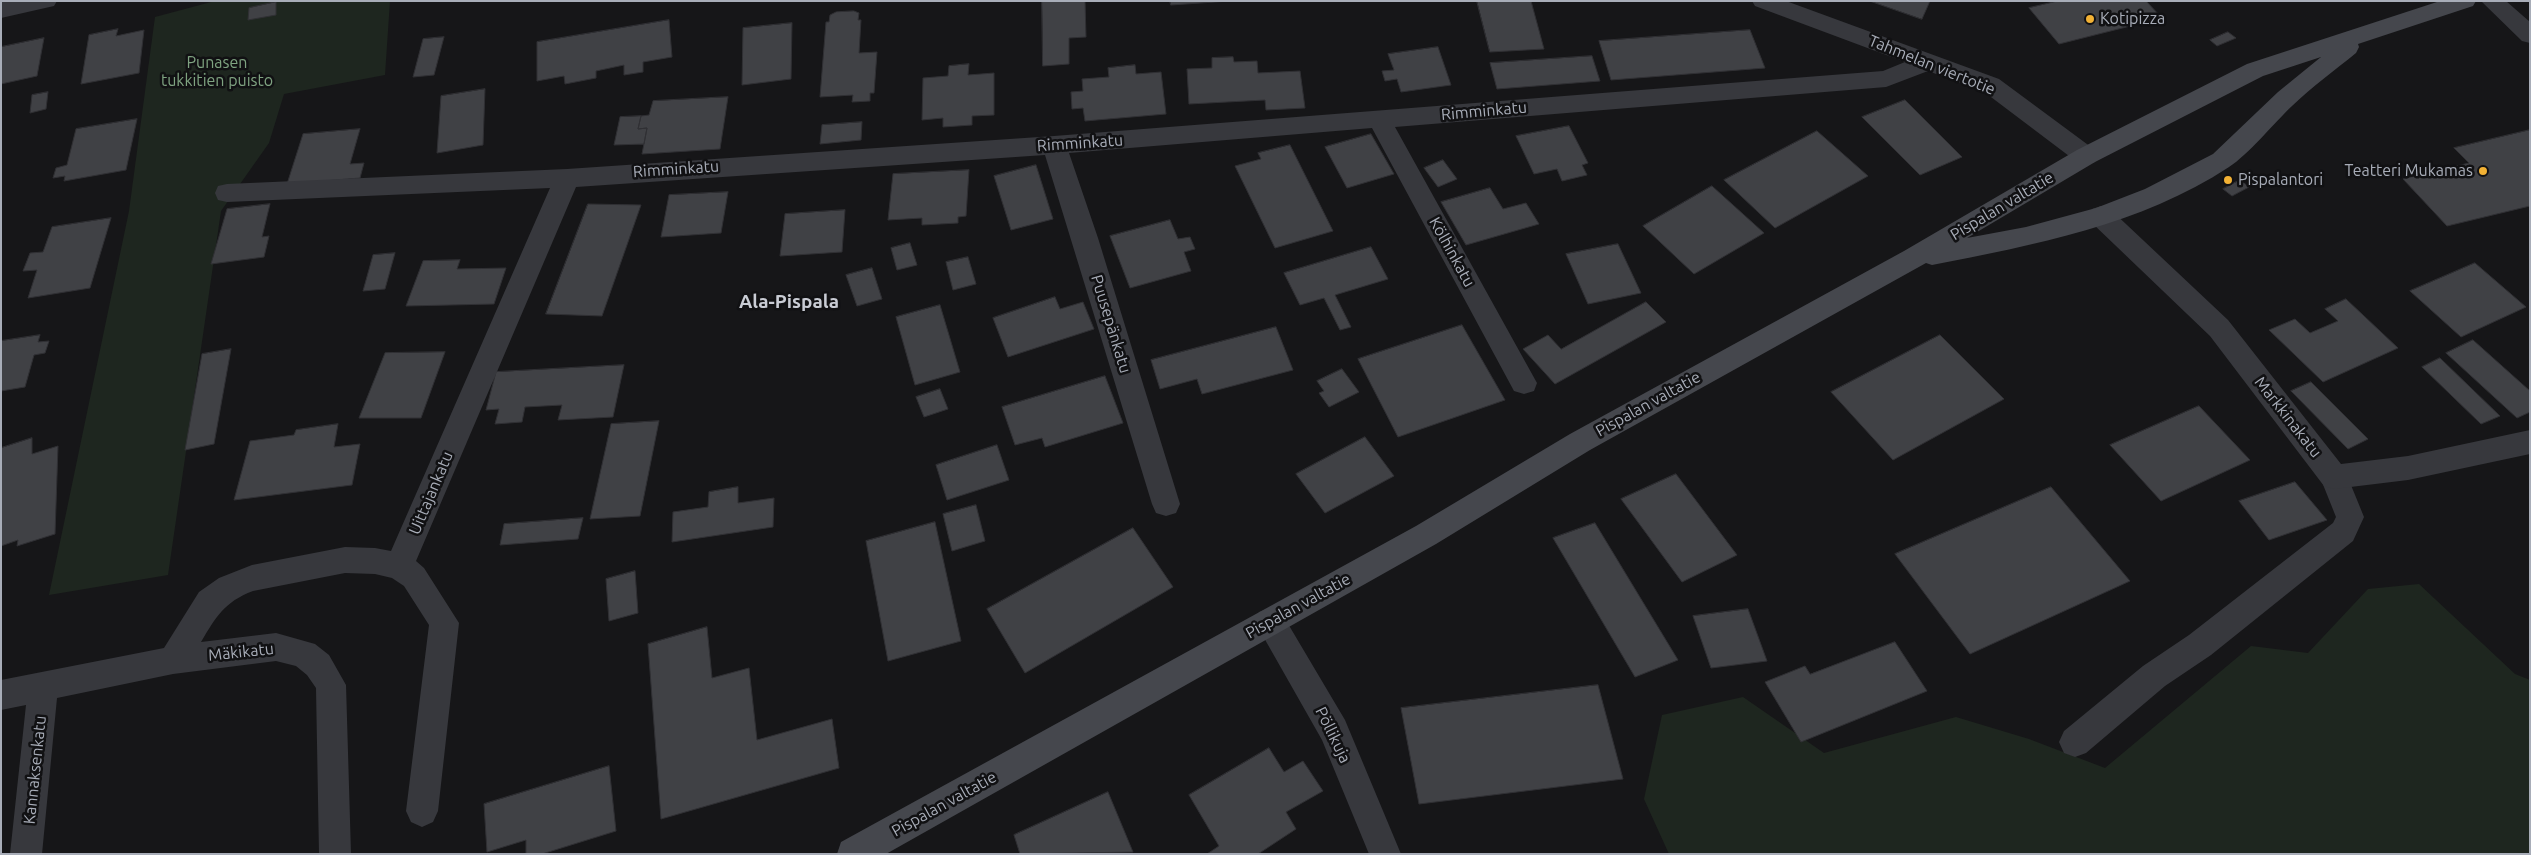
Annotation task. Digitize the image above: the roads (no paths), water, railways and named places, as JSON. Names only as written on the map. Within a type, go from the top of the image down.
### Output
[{"type":"main road","name":"Pispalan valtatie","points":[[853,854],[1426,535],[1580,442],[1913,258],[2086,156],[2255,70],[2465,1]]},
{"type":"main road","points":[[1913,258],[2026,237],[2101,216],[2154,196],[2222,160],[2286,98],[2359,37]]},
{"type":"street","points":[[7,7],[46,1]]},
{"type":"street","name":"Tahmelan viertotie","points":[[1762,1],[1990,85],[2086,156]]},
{"type":"street","points":[[2492,1],[2530,34]]},
{"type":"street","name":"Rimminkatu","points":[[227,193],[567,178],[1054,145],[1379,120],[1886,79],[1929,61]]},
{"type":"street","name":"Kölhinkatu","points":[[1379,120],[1524,383]]},
{"type":"street","name":"Puusepänkatu","points":[[1054,145],[1087,245],[1166,504]]},
{"type":"street","name":"Uittajankatu","points":[[399,566],[567,178]]},
{"type":"street","name":"Markkinakatu","points":[[2075,742],[2154,676],[2200,645],[2343,532],[2350,517],[2334,477],[2219,328],[2101,216]]},
{"type":"street","points":[[2334,477],[2408,468],[2530,442]]},
{"type":"street","points":[[173,660],[209,602],[228,587],[252,578],[345,560],[375,561],[399,566],[414,577],[444,623],[422,811]]},
{"type":"street","name":"Pöllikuja","points":[[1270,622],[1334,731],[1385,854]]},
{"type":"street","name":"Mäkikatu","points":[[1,695],[173,660],[276,647],[304,654],[318,665],[331,685],[335,854]]},
{"type":"street","name":"Kannaksenkatu","points":[[26,854],[43,686]]},
{"type":"place","name":"Kotipizza","points":[[2090,19]]},
{"type":"place","name":"Teatteri Mukamas","points":[[2483,171]]},
{"type":"place","name":"Pispalantori","points":[[2228,180]]},
{"type":"district","name":"Ala-Pispala","points":[[789,302]]},
{"type":"park label","name":"Punasen tukkitien puisto","points":[[217,72]]}]
